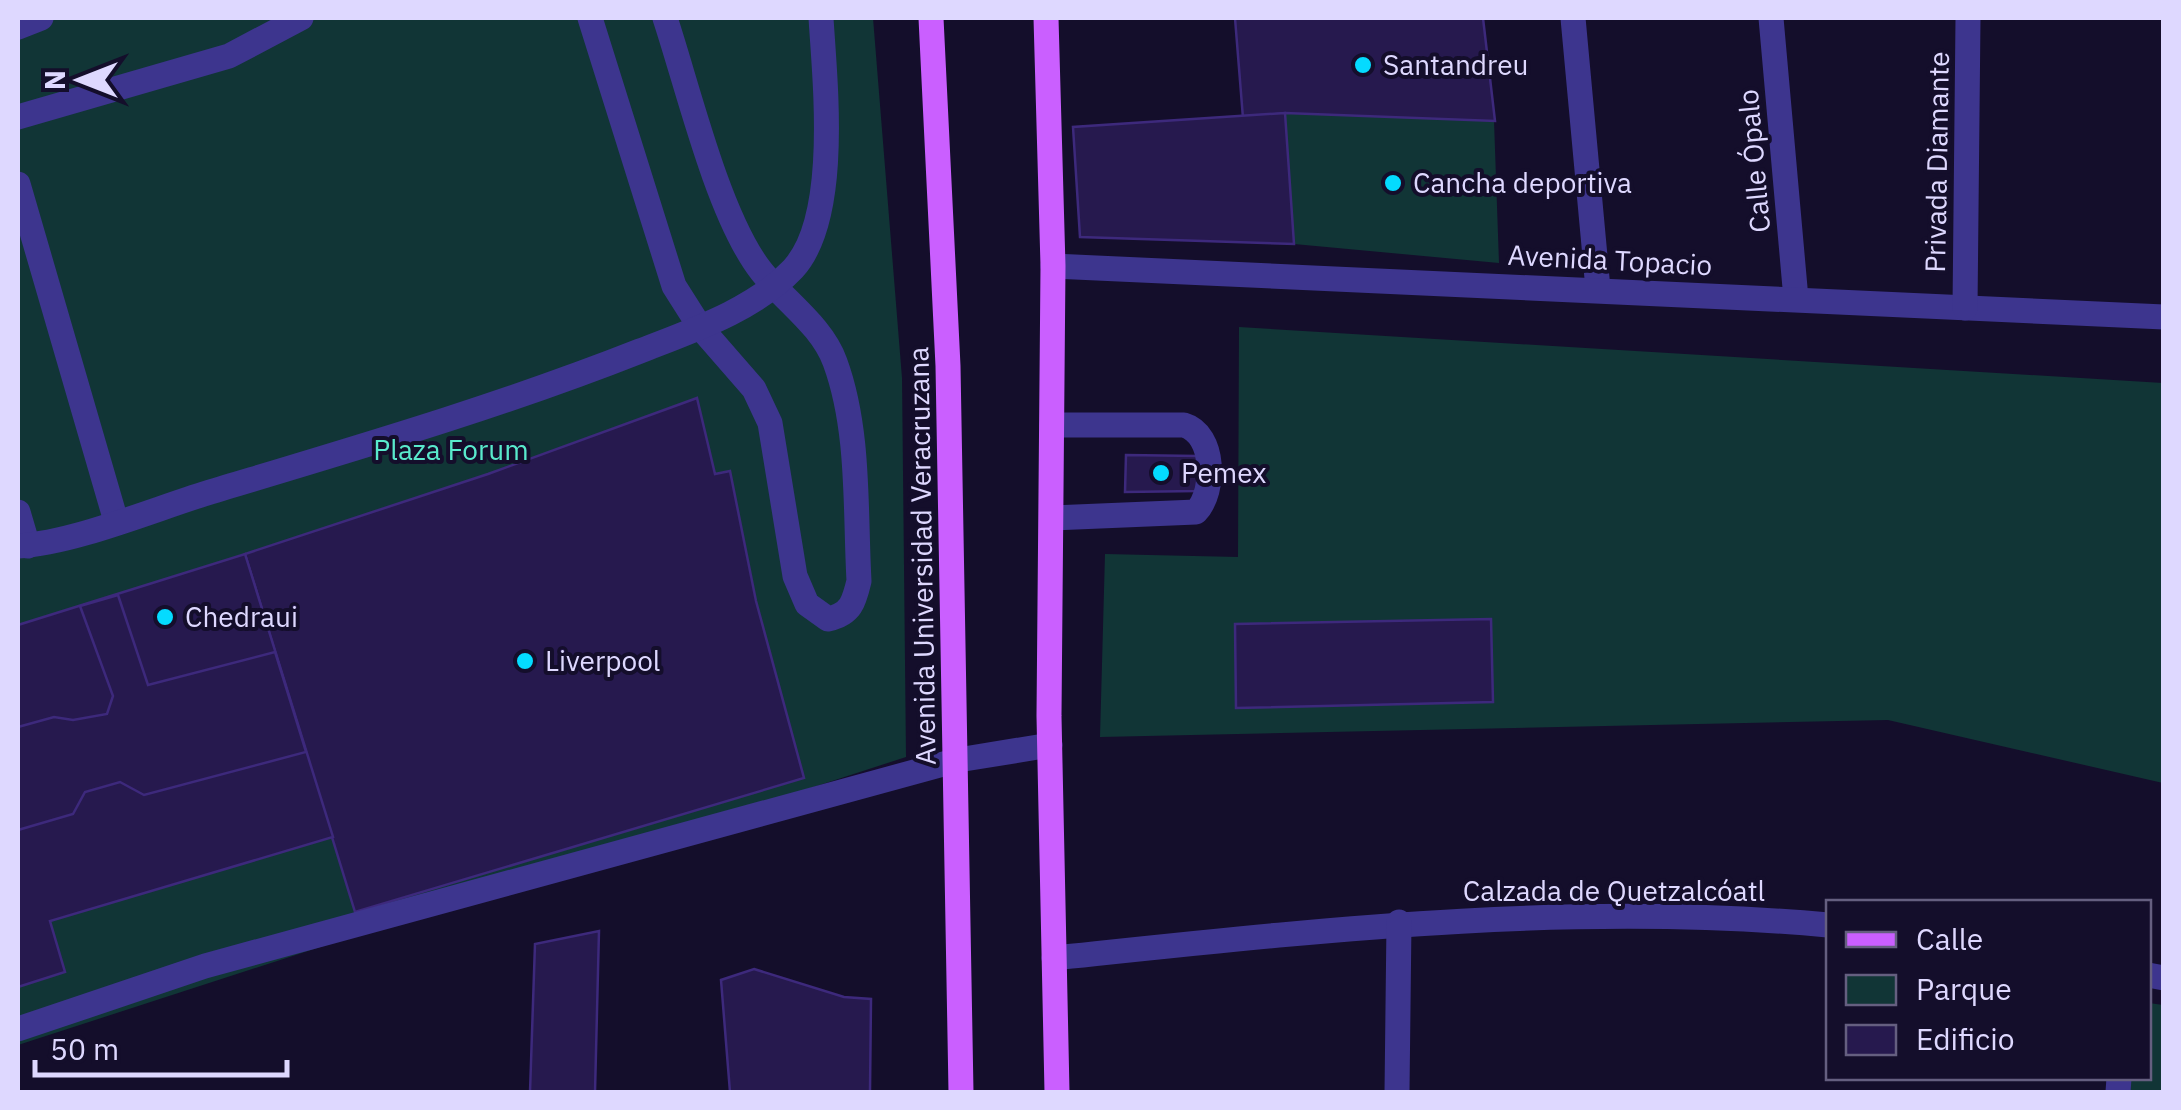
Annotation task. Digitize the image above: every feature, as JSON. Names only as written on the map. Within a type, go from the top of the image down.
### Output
[{"type":"main road","name":"Avenida Universidad Veracruzana","points":[[930,18],[948,366],[961,1092]]},
{"type":"main road","points":[[1046,18],[1053,266],[1050,745],[1056,1092]]},
{"type":"street","points":[[18,27],[41,18]]},
{"type":"street","points":[[18,117],[229,56],[301,18]]},
{"type":"street","points":[[590,18],[674,286],[700,327],[754,390],[770,422],[795,576],[807,604],[828,620],[842,616],[854,604],[859,582],[848,404],[833,357],[806,319],[773,285],[735,226],[665,18]]},
{"type":"street","points":[[18,512],[22,546],[116,521],[478,411],[700,327],[773,285],[794,268],[809,243],[821,195],[826,106],[821,18]]},
{"type":"street","points":[[1573,18],[1598,289]]},
{"type":"street","name":"Calle Ópalo","points":[[1771,18],[1796,299]]},
{"type":"street","name":"Privada Diamante","points":[[1966,308],[1968,18]]},
{"type":"street","points":[[18,184],[116,521]]},
{"type":"street","name":"Avenida Topacio","points":[[1053,266],[2164,317]]},
{"type":"street","points":[[1052,425],[1194,428],[1207,448],[1207,494],[1196,512],[1184,516],[1052,518]]},
{"type":"street","points":[[18,1029],[206,966],[958,760],[1050,745]]},
{"type":"street","name":"Calzada de Quetzalcóatl","points":[[1054,958],[1399,922],[1685,915],[1826,925]]},
{"type":"street","points":[[1397,1092],[1399,922]]},
{"type":"green space","name":"Plaza Forum","points":[[18,18],[873,18],[902,378],[906,757],[18,1045]]},
{"type":"green space","name":"Cancha deportiva","points":[[1285,113],[1494,121],[1499,263],[1294,244]]},
{"type":"green space","points":[[1239,327],[2163,383],[2163,783],[1888,720],[1100,737],[1105,554],[1238,557]]},
{"type":"green space","points":[[2151,1003],[2163,1005],[2163,1092],[2128,1092],[2129,1080],[2151,1080]]},
{"type":"building","name":"Santandreu","points":[[1235,18],[1483,18],[1495,121],[1285,113],[1243,118]]},
{"type":"building","points":[[1285,113],[1294,244],[1080,237],[1073,127]]},
{"type":"building","name":"Liverpool","points":[[697,398],[715,474],[730,471],[756,601],[804,778],[355,912],[245,554],[488,474]]},
{"type":"building","name":"Pemex","points":[[1126,455],[1197,456],[1197,491],[1125,492]]},
{"type":"building","points":[[245,554],[333,837],[50,921],[65,972],[18,987],[18,625]]},
{"type":"building","points":[[118,595],[148,685],[275,652],[306,752],[144,795],[120,782],[85,792],[73,814],[18,830],[18,727],[54,717],[73,720],[107,714],[113,696],[80,606]]},
{"type":"building","points":[[1491,619],[1493,702],[1236,708],[1235,624]]},
{"type":"building","points":[[599,931],[595,1092],[530,1092],[535,944]]},
{"type":"building","points":[[754,969],[844,997],[871,999],[870,1092],[730,1092],[721,980]]},
{"type":"place","name":"Santandreu","points":[[1363,65]]},
{"type":"place","name":"Cancha deportiva","points":[[1393,183]]},
{"type":"place","name":"Pemex","points":[[1161,473]]},
{"type":"place","name":"Chedraui","points":[[165,617]]},
{"type":"place","name":"Liverpool","points":[[525,661]]}]
